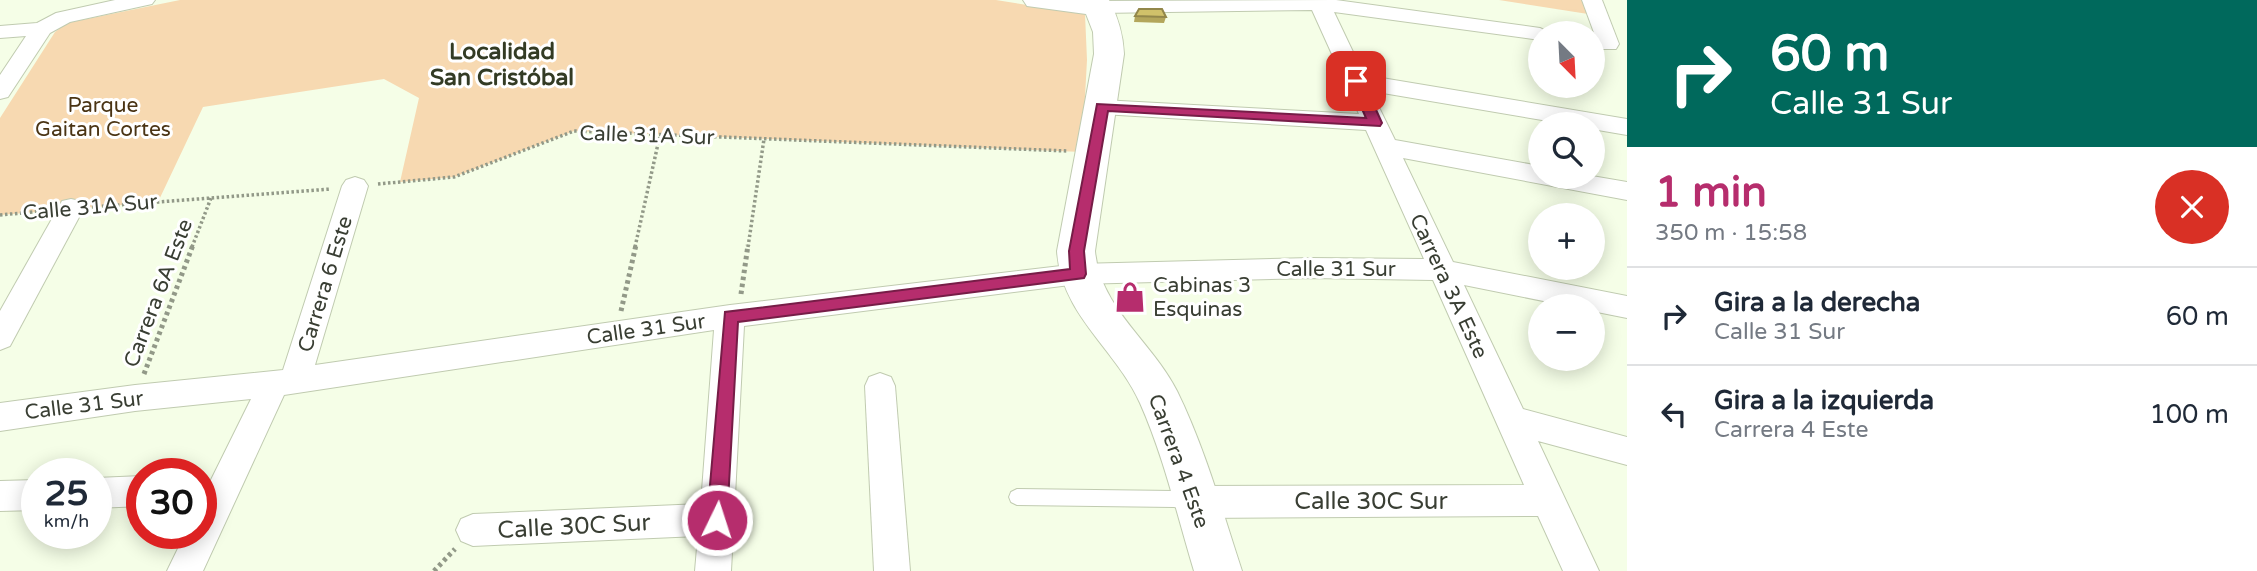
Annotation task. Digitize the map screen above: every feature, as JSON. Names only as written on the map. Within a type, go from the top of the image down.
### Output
[{"type":"street","points":[[0,32],[42,29],[63,17],[120,3],[145,0]]},
{"type":"street","points":[[1037,0],[1097,4],[1319,2],[1528,32]]},
{"type":"street","points":[[1592,0],[1609,45]]},
{"type":"street","name":"Carrera 3A Este","points":[[1319,2],[1581,571]]},
{"type":"street","name":"Carrera 4 Este","points":[[1097,4],[1105,20],[1109,43],[1102,107],[1076,251],[1078,274],[1093,304],[1135,357],[1149,380],[1172,429],[1218,571]]},
{"type":"street","points":[[0,92],[42,29]]},
{"type":"street","points":[[1356,81],[1627,127]]},
{"type":"street","points":[[1102,107],[1380,135],[1528,172]]},
{"type":"street","name":"Carrera 6 Este","points":[[217,482],[284,383],[355,187]]},
{"type":"street","points":[[1605,187],[1627,191]]},
{"type":"street","points":[[0,338],[71,208]]},
{"type":"street","name":"Calle 31 Sur","points":[[0,416],[135,398],[284,383],[734,316],[1078,274],[1311,268],[1441,270],[1627,307]]},
{"type":"street","points":[[713,571],[734,316]]},
{"type":"street","points":[[880,386],[892,571]]},
{"type":"street","points":[[1511,420],[1627,451]]},
{"type":"street","points":[[0,496],[21,495]]},
{"type":"street","name":"Calle 30C Sur","points":[[1196,502],[1547,500]]},
{"type":"street","name":"Calle 30C Sur","points":[[473,530],[717,520]]},
{"type":"street","name":"Carrera 6 Este","points":[[185,571],[192,549]]},
{"type":"lane","points":[[1017,497],[1174,499],[1196,502]]},
{"type":"path","name":"Calle 31A Sur","points":[[0,215],[454,177],[574,131],[1094,152]]},
{"type":"path","points":[[616,333],[660,135]]},
{"type":"path","points":[[734,316],[764,139]]},
{"type":"path","name":"Carrera 6A Este","points":[[135,398],[211,198]]},
{"type":"green space","name":"Parque Gaitan Cortes","points":[[180,0],[996,0],[1085,14],[1087,60],[1082,152],[574,131],[454,177],[400,182],[419,98],[384,79],[203,107],[158,202],[0,215],[0,118],[55,32],[67,23]]},
{"type":"green space","points":[[1499,0],[1582,0],[1588,14]]},
{"type":"building","points":[[1139,9],[1162,9],[1166,17],[1135,16]]},
{"type":"place","name":"Cabinas 3 Esquinas","points":[[1130,297]]},
{"type":"district","name":"Localidad San Cristóbal","points":[[502,64]]},
{"type":"route","points":[[717,520],[730,317],[1078,274],[1076,251],[1102,107],[1375,123],[1356,81]]}]
